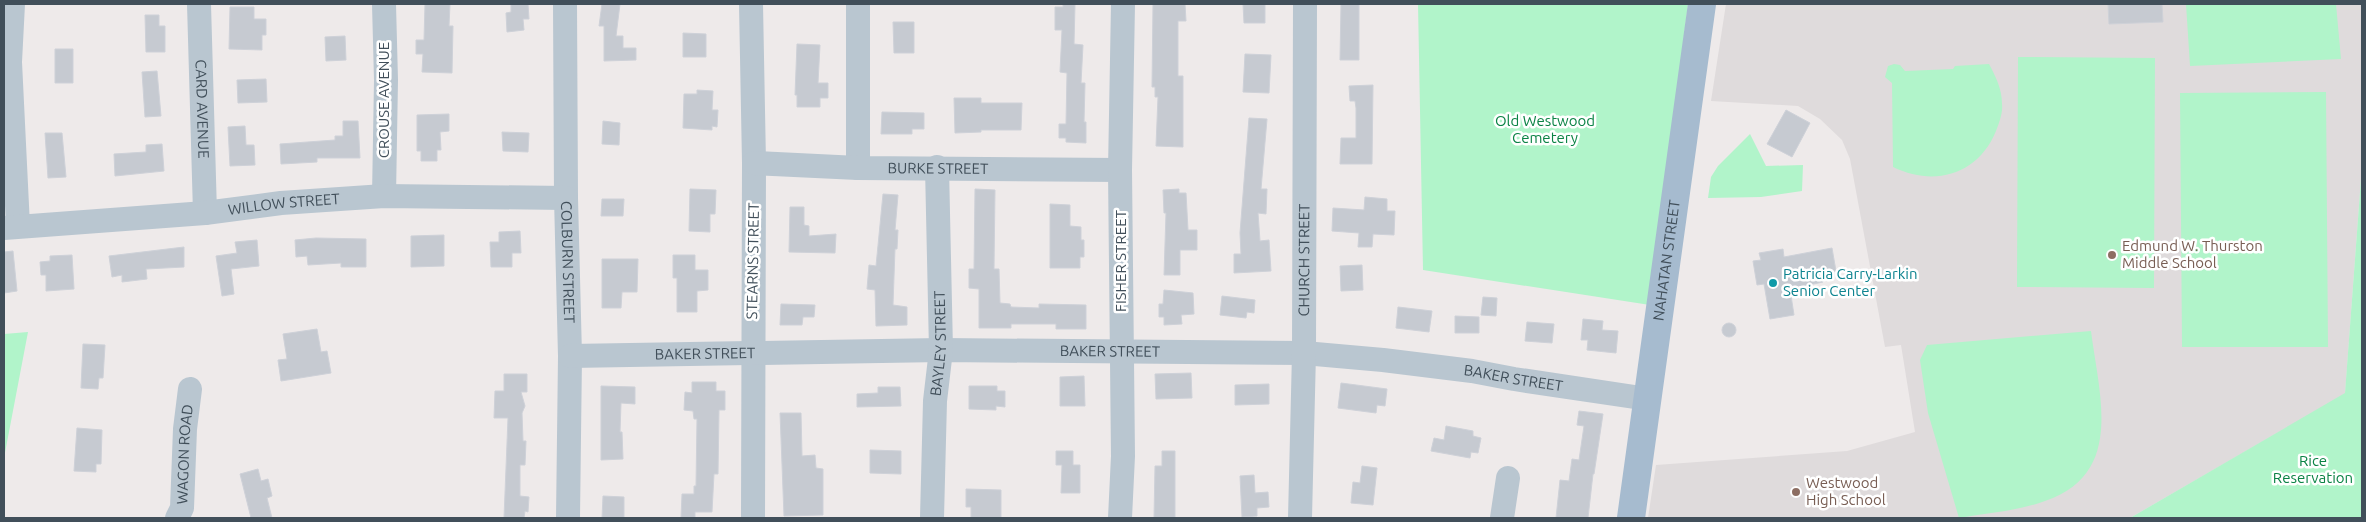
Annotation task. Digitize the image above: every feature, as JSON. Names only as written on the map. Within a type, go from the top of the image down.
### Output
[{"type":"main road","name":"NAHATAN STREET","points":[[1631,518],[1702,4]]},
{"type":"street","points":[[11,227],[10,62],[14,4]]},
{"type":"street","name":"CARD AVENUE","points":[[199,4],[205,213]]},
{"type":"street","name":"CROUSE AVENUE","points":[[384,4],[386,80],[384,196]]},
{"type":"street","name":"COLBURN STREET","points":[[566,4],[566,198],[570,356],[568,518]]},
{"type":"street","name":"STEARNS STREET","points":[[751,4],[754,163],[753,518]]},
{"type":"street","points":[[858,4],[858,168]]},
{"type":"street","name":"FISHER STREET","points":[[1120,518],[1123,456],[1120,170],[1123,4]]},
{"type":"street","name":"CHURCH STREET","points":[[1300,518],[1304,353],[1306,4]]},
{"type":"street","name":"BURKE STREET","points":[[754,163],[858,168],[937,167],[1120,170]]},
{"type":"street","name":"BAYLEY STREET","points":[[932,518],[935,401],[941,350],[937,167]]},
{"type":"street","name":"WILLOW STREET","points":[[11,227],[205,213],[281,203],[384,196],[566,198]]},
{"type":"street","name":"BAKER STREET","points":[[570,356],[941,350],[1304,353],[1472,371],[1648,399]]},
{"type":"street","name":"WAGON ROAD","points":[[178,518],[182,508],[185,429],[190,389]]},
{"type":"street","points":[[1502,518],[1508,478]]},
{"type":"shaded area","name":"Edmund W. Thurston Middle School","points":[[1726,4],[2362,4],[2362,165],[2345,394],[2130,518],[1648,518],[1656,465],[1847,451],[1915,432],[1901,345],[1885,347],[1850,159],[1842,140],[1820,119],[1798,106],[1711,101]]},
{"type":"green space","name":"Old Westwood Cemetery","points":[[1418,4],[1688,4],[1650,305],[1423,270]]},
{"type":"green space","points":[[2186,4],[2336,4],[2341,59],[2190,66]]},
{"type":"green space","points":[[2018,57],[2155,58],[2154,288],[2017,287]]},
{"type":"green space","points":[[1989,64],[2000,88],[2002,111],[1996,131],[1988,146],[1978,158],[1966,167],[1953,173],[1939,176],[1908,173],[1893,167],[1892,83],[1885,77],[1888,66],[1900,65],[1905,71],[1953,69],[1955,66]]},
{"type":"green space","points":[[2326,92],[2328,347],[2182,347],[2180,93]]},
{"type":"green space","points":[[1750,134],[1766,166],[1803,165],[1802,191],[1761,197],[1708,198],[1711,177],[1718,166]]},
{"type":"green space","name":"Rice Reservation","points":[[2362,165],[2362,518],[2130,518],[2345,393]]},
{"type":"green space","points":[[2091,331],[2101,406],[2101,430],[2097,452],[2087,472],[2070,489],[2045,501],[2013,509],[1959,518],[1928,413],[1920,360],[1927,345]]},
{"type":"green space","points":[[28,332],[4,458],[4,334]]},
{"type":"building","points":[[425,4],[450,4],[449,26],[453,26],[452,73],[422,72],[423,54],[416,54],[416,40],[424,40]]},
{"type":"building","points":[[511,4],[528,4],[529,19],[523,19],[524,30],[507,32],[506,13],[511,12]]},
{"type":"building","points":[[602,4],[620,4],[616,36],[623,36],[623,48],[636,48],[636,60],[604,61],[604,26],[599,26]]},
{"type":"building","points":[[1063,4],[1075,4],[1074,44],[1083,45],[1081,83],[1085,83],[1084,122],[1086,122],[1086,143],[1066,142],[1066,138],[1059,138],[1059,124],[1066,124],[1067,73],[1060,72],[1062,30],[1055,30],[1055,7],[1063,7]]},
{"type":"building","points":[[1153,4],[1185,4],[1186,21],[1178,21],[1178,76],[1183,76],[1183,147],[1156,146],[1158,97],[1155,97],[1155,87],[1152,87]]},
{"type":"building","points":[[1243,4],[1265,4],[1265,23],[1244,23]]},
{"type":"building","points":[[1341,4],[1359,4],[1359,60],[1340,60]]},
{"type":"building","points":[[2108,4],[2162,4],[2163,22],[2109,24]]},
{"type":"building","points":[[230,7],[254,7],[254,19],[266,19],[266,35],[262,35],[262,50],[229,49]]},
{"type":"building","points":[[145,15],[159,15],[159,26],[165,26],[165,52],[146,52]]},
{"type":"building","points":[[893,22],[914,22],[914,53],[894,53]]},
{"type":"building","points":[[683,33],[706,34],[706,57],[683,57]]},
{"type":"building","points":[[345,36],[346,60],[326,61],[325,37]]},
{"type":"building","points":[[797,44],[820,45],[818,83],[828,83],[828,98],[820,98],[820,107],[797,107],[797,95],[795,95]]},
{"type":"building","points":[[55,49],[73,49],[73,83],[55,83]]},
{"type":"building","points":[[1245,54],[1271,55],[1269,93],[1243,92]]},
{"type":"building","points":[[157,71],[161,116],[145,117],[142,72]]},
{"type":"building","points":[[266,79],[267,102],[238,103],[237,80]]},
{"type":"building","points":[[1373,85],[1372,164],[1340,164],[1341,138],[1356,138],[1356,108],[1355,101],[1350,101],[1349,86]]},
{"type":"building","points":[[697,90],[713,91],[712,110],[718,110],[717,127],[712,126],[712,130],[683,128],[684,94],[697,94]]},
{"type":"building","points":[[954,98],[981,98],[981,103],[1022,103],[1021,130],[981,130],[981,132],[955,133]]},
{"type":"building","points":[[1786,110],[1810,123],[1792,157],[1767,144]]},
{"type":"building","points":[[882,112],[924,113],[924,129],[912,129],[912,134],[881,134]]},
{"type":"building","points":[[449,114],[449,131],[440,132],[441,150],[437,150],[437,161],[421,161],[421,151],[417,151],[417,115]]},
{"type":"building","points":[[1249,118],[1267,119],[1261,189],[1267,189],[1266,214],[1258,213],[1260,241],[1269,240],[1271,271],[1234,273],[1234,254],[1241,254],[1240,233]]},
{"type":"building","points":[[343,121],[358,121],[360,158],[317,158],[317,162],[281,164],[280,144],[335,140],[335,136],[343,136]]},
{"type":"building","points":[[603,121],[620,123],[619,145],[602,144]]},
{"type":"building","points":[[245,126],[246,145],[254,145],[255,165],[230,166],[228,127]]},
{"type":"building","points":[[502,132],[529,133],[528,152],[503,151]]},
{"type":"building","points":[[45,133],[62,133],[66,177],[48,178]]},
{"type":"building","points":[[162,144],[164,171],[115,176],[114,154],[146,152],[146,145]]},
{"type":"building","points":[[690,189],[716,190],[715,214],[710,214],[710,232],[689,231]]},
{"type":"building","points":[[975,189],[995,190],[994,269],[999,269],[1000,303],[1010,304],[1011,307],[1039,308],[1039,304],[1086,305],[1086,329],[1056,329],[1056,324],[1011,324],[1011,328],[979,328],[979,289],[969,288],[969,269],[974,269]]},
{"type":"building","points":[[1179,189],[1179,193],[1186,193],[1188,230],[1197,230],[1197,250],[1180,250],[1180,275],[1164,275],[1166,213],[1164,213],[1163,190]]},
{"type":"building","points":[[883,194],[898,195],[895,230],[898,230],[897,249],[895,249],[893,305],[907,307],[907,325],[876,326],[875,290],[867,289],[869,265],[876,266]]},
{"type":"building","points":[[1365,197],[1387,199],[1387,211],[1395,211],[1394,235],[1373,234],[1372,247],[1358,247],[1359,233],[1332,231],[1333,208],[1364,210]]},
{"type":"building","points":[[602,199],[624,199],[623,216],[601,216]]},
{"type":"building","points":[[1050,204],[1070,205],[1070,226],[1081,227],[1081,240],[1084,240],[1084,257],[1080,257],[1080,268],[1050,268]]},
{"type":"building","points":[[790,207],[804,207],[804,225],[809,226],[809,236],[836,234],[835,253],[789,252]]},
{"type":"building","points":[[520,231],[521,253],[512,253],[512,267],[491,267],[490,242],[499,242],[499,232]]},
{"type":"building","points":[[444,235],[444,266],[411,267],[411,236]]},
{"type":"building","points":[[316,238],[366,239],[366,267],[341,267],[341,263],[308,265],[307,256],[296,257],[295,240]]},
{"type":"building","points":[[257,240],[259,266],[231,269],[234,294],[222,296],[216,256],[237,253],[235,242]]},
{"type":"building","points":[[184,247],[184,267],[146,269],[147,279],[122,282],[122,275],[112,277],[109,256]]},
{"type":"building","name":"Patricia Carry-Larkin Senior Center","points":[[1832,248],[1836,271],[1822,274],[1823,282],[1790,289],[1794,315],[1770,319],[1764,284],[1757,285],[1753,261],[1761,260],[1759,253],[1783,249],[1784,257]]},
{"type":"building","points":[[13,251],[17,291],[4,293],[4,252]]},
{"type":"building","points":[[72,255],[74,289],[46,291],[46,275],[41,275],[40,262],[50,261],[50,256]]},
{"type":"building","points":[[673,255],[695,255],[695,270],[708,270],[708,290],[697,291],[697,312],[677,312],[677,278],[673,278]]},
{"type":"building","points":[[602,259],[638,259],[637,292],[622,292],[621,308],[602,308]]},
{"type":"building","points":[[1362,265],[1363,290],[1341,291],[1340,266]]},
{"type":"building","points":[[1164,290],[1193,293],[1194,314],[1181,315],[1182,324],[1164,325],[1164,317],[1159,317],[1159,304],[1163,304]]},
{"type":"building","points":[[1222,296],[1255,300],[1254,313],[1247,312],[1246,318],[1220,315]]},
{"type":"building","points":[[1483,297],[1497,298],[1496,316],[1481,315]]},
{"type":"building","points":[[781,304],[815,305],[814,317],[803,317],[802,325],[780,325]]},
{"type":"building","points":[[1398,307],[1432,311],[1429,332],[1396,328]]},
{"type":"building","points":[[1455,316],[1479,317],[1479,333],[1455,333]]},
{"type":"building","points":[[1583,319],[1603,321],[1602,330],[1618,331],[1616,353],[1587,350],[1588,340],[1581,340]]},
{"type":"building","points":[[1527,322],[1554,324],[1552,343],[1525,341]]},
{"type":"building","points":[[1726,323],[1732,323],[1736,330],[1732,337],[1726,337],[1722,333],[1722,327]]},
{"type":"building","points":[[317,329],[321,352],[327,351],[331,373],[281,381],[278,360],[287,359],[283,334]]},
{"type":"building","points":[[83,344],[105,345],[103,378],[99,378],[98,389],[81,388]]},
{"type":"building","points":[[1191,373],[1192,398],[1156,399],[1155,374]]},
{"type":"building","points":[[504,374],[527,374],[527,392],[521,392],[525,406],[522,413],[523,441],[526,441],[525,465],[520,465],[520,496],[529,497],[528,512],[525,511],[524,518],[504,518],[508,418],[494,418],[495,391],[504,391]]},
{"type":"building","points":[[1084,376],[1085,406],[1060,406],[1060,377]]},
{"type":"building","points":[[692,382],[716,382],[716,391],[725,391],[725,410],[719,410],[718,474],[714,474],[712,512],[695,512],[695,518],[681,518],[682,494],[694,494],[694,486],[696,486],[697,419],[694,419],[693,411],[684,410],[685,392],[692,393]]},
{"type":"building","points":[[1341,383],[1387,389],[1385,406],[1377,405],[1376,413],[1338,408]]},
{"type":"building","points":[[1269,384],[1269,404],[1235,405],[1235,385]]},
{"type":"building","points":[[601,386],[635,387],[635,404],[621,403],[620,432],[622,432],[623,459],[601,460]]},
{"type":"building","points":[[969,386],[997,386],[997,391],[1005,391],[1005,407],[996,406],[996,410],[969,409]]},
{"type":"building","points":[[878,387],[900,387],[901,406],[857,407],[857,394],[878,393]]},
{"type":"building","points":[[1579,411],[1603,414],[1588,518],[1556,518],[1560,480],[1569,481],[1572,459],[1579,460],[1584,426],[1577,425]]},
{"type":"building","points":[[780,413],[801,413],[802,456],[815,455],[816,468],[823,469],[823,515],[784,516]]},
{"type":"building","points":[[1446,426],[1473,431],[1473,436],[1481,438],[1478,453],[1471,452],[1470,458],[1431,451],[1434,438],[1444,440]]},
{"type":"building","points":[[77,428],[102,430],[101,464],[96,464],[96,472],[74,471]]},
{"type":"building","points":[[870,450],[901,451],[901,474],[870,473]]},
{"type":"building","points":[[1056,451],[1073,451],[1073,465],[1080,465],[1080,493],[1061,493],[1062,465],[1056,465]]},
{"type":"building","points":[[1162,451],[1175,451],[1175,518],[1154,518],[1155,466],[1162,466]]},
{"type":"building","points":[[1362,466],[1377,468],[1373,505],[1351,503],[1353,482],[1360,483]]},
{"type":"building","points":[[258,469],[261,481],[268,479],[272,496],[267,498],[272,518],[251,518],[240,474]]},
{"type":"building","points":[[1254,475],[1255,493],[1268,492],[1269,507],[1257,508],[1257,516],[1242,517],[1240,476]]},
{"type":"building","points":[[966,489],[1001,490],[1001,518],[971,518],[971,507],[966,507]]},
{"type":"building","points":[[603,496],[624,497],[624,518],[602,518]]},
{"type":"place","name":"Edmund W. Thurston Middle School","points":[[2112,255]]},
{"type":"place","name":"Patricia Carry-Larkin Senior Center","points":[[1773,283]]},
{"type":"place","name":"Westwood High School","points":[[1796,492]]}]
